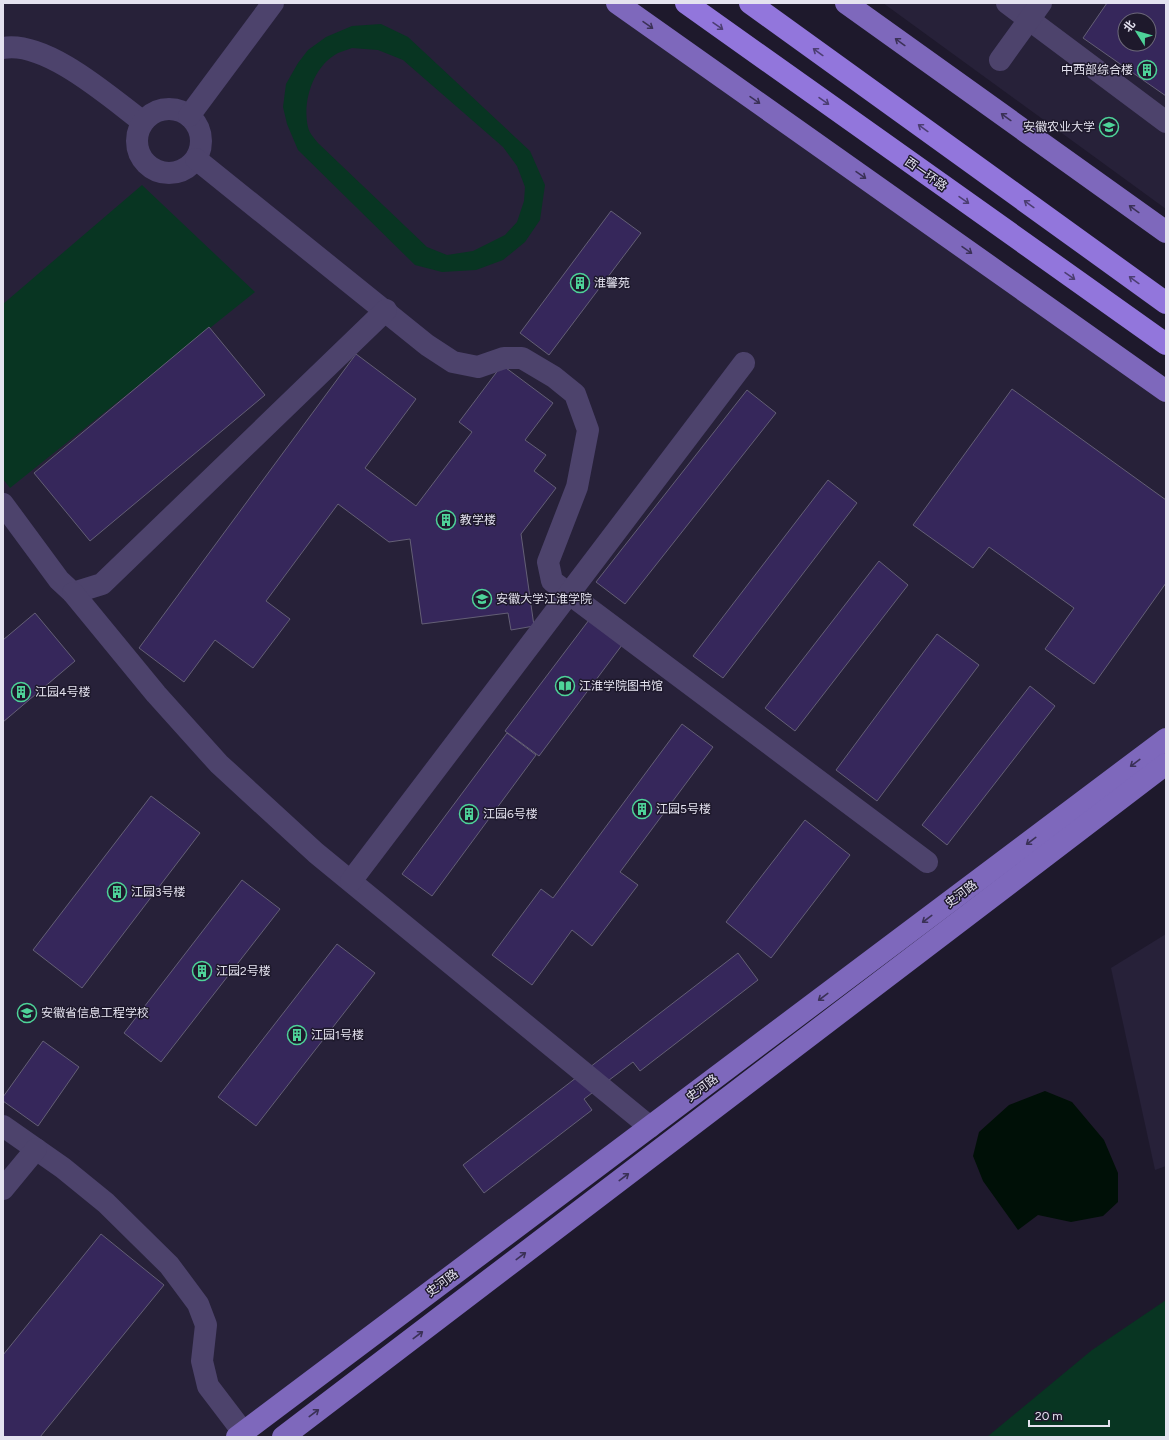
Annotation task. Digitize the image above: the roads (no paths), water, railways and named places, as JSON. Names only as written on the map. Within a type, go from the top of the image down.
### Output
[{"type":"highway","name":"西一环路","points":[[686,3],[1166,344]]},
{"type":"highway","points":[[750,3],[1166,303]]},
{"type":"main road","points":[[617,3],[1166,391]]},
{"type":"main road","points":[[846,3],[1166,232]]},
{"type":"main road","name":"史河路","points":[[240,1435],[1166,739]]},
{"type":"main road","name":"史河路","points":[[283,1437],[1166,764]]},
{"type":"street","points":[[188,116],[273,3]]},
{"type":"street","points":[[1007,3],[1035,11],[1166,122]]},
{"type":"street","points":[[1000,60],[1035,11]]},
{"type":"street","points":[[3,48],[9,47],[44,54],[79,74],[143,122]]},
{"type":"street","points":[[164,109],[174,109],[188,116],[199,128],[201,138],[200,149],[196,159],[189,167],[169,174],[158,172],[149,167],[142,159],[138,149],[137,138],[143,122],[154,113],[164,109]]},
{"type":"street","points":[[196,159],[386,310],[427,345],[453,362],[478,367],[504,358],[522,358],[554,378],[575,394],[588,430],[577,487],[548,562],[552,581],[927,862]]},
{"type":"street","points":[[74,593],[102,584],[386,310]]},
{"type":"street","points":[[351,882],[744,363]]},
{"type":"street","points":[[3,504],[59,580],[74,593],[156,694],[219,764],[316,853],[650,1127]]},
{"type":"street","points":[[3,1126],[63,1168],[106,1203],[169,1265],[198,1304],[206,1325],[202,1361],[208,1386],[240,1435]]},
{"type":"street","points":[[3,1189],[36,1149]]},
{"type":"place","name":"中西部综合楼","points":[[1147,70]]},
{"type":"place","name":"安徽农业大学","points":[[1109,127]]},
{"type":"place","name":"淮馨苑","points":[[580,283]]},
{"type":"place","name":"教学楼","points":[[446,520]]},
{"type":"place","name":"安徽大学江淮学院","points":[[482,599]]},
{"type":"place","name":"江淮学院图书馆","points":[[565,686]]},
{"type":"place","name":"江园4号楼","points":[[21,692]]},
{"type":"place","name":"江园5号楼","points":[[642,809]]},
{"type":"place","name":"江园6号楼","points":[[469,814]]},
{"type":"place","name":"江园3号楼","points":[[117,892]]},
{"type":"place","name":"江园2号楼","points":[[202,971]]},
{"type":"place","name":"安徽省信息工程学校","points":[[27,1013]]},
{"type":"place","name":"江园1号楼","points":[[297,1035]]}]
